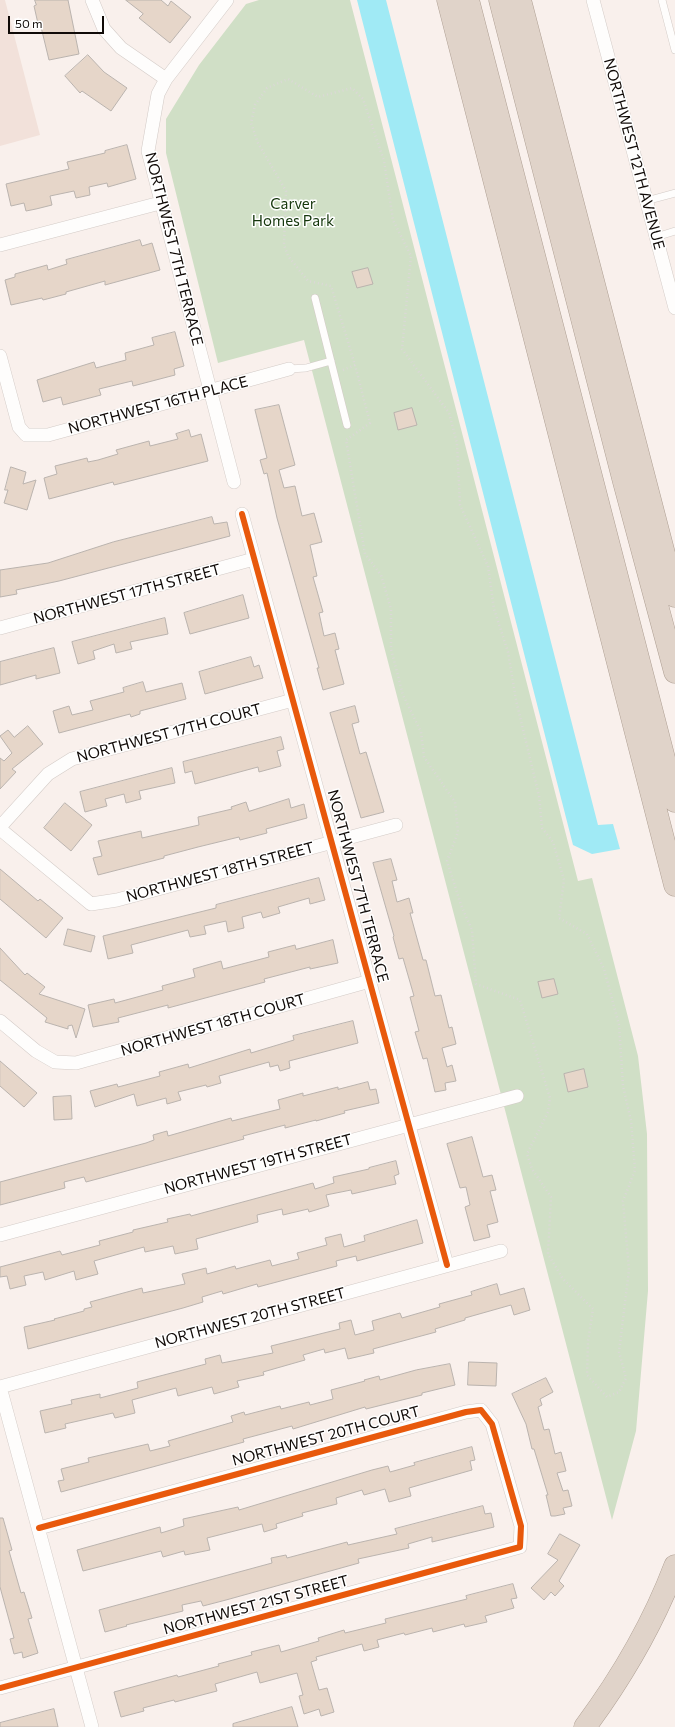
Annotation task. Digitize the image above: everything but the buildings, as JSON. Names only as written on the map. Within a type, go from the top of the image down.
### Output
[{"type":"highway","points":[[448,0],[675,885]]},
{"type":"highway","points":[[468,0],[675,801]]},
{"type":"highway","points":[[500,0],[620,467],[675,672]]},
{"type":"highway","points":[[520,0],[675,596]]},
{"type":"highway","points":[[585,1727],[612,1689],[647,1630],[675,1566]]},
{"type":"street","points":[[92,0],[104,29],[112,38],[136,59],[166,79]]},
{"type":"street","name":"NORTHWEST 7TH TERRACE","points":[[227,0],[166,79],[155,101],[148,151],[160,203],[234,482]]},
{"type":"street","name":"NORTHWEST 12TH AVENUE","points":[[594,0],[675,308]]},
{"type":"street","points":[[0,245],[160,203]]},
{"type":"street","name":"NORTHWEST 16TH PLACE","points":[[0,356],[19,427],[26,436],[48,435],[289,369]]},
{"type":"street","name":"NORTHWEST 7TH TERRACE","points":[[242,514],[333,842],[447,1265]]},
{"type":"street","name":"NORTHWEST 17TH STREET","points":[[0,628],[254,559]]},
{"type":"street","name":"NORTHWEST 17TH COURT","points":[[0,828],[48,774],[72,759],[293,700]]},
{"type":"street","name":"NORTHWEST 18TH STREET","points":[[0,828],[91,904],[117,900],[396,825]]},
{"type":"street","name":"NORTHWEST 18TH COURT","points":[[0,1021],[36,1051],[55,1062],[76,1063],[370,981]]},
{"type":"street","name":"NORTHWEST 19TH STREET","points":[[0,1235],[409,1123],[517,1096]]},
{"type":"street","name":"NORTHWEST 20TH STREET","points":[[0,1387],[501,1251]]},
{"type":"street","points":[[0,1387],[92,1727]]},
{"type":"street","name":"NORTHWEST 20TH COURT","points":[[39,1528],[458,1414],[481,1410],[492,1424],[521,1526],[520,1547]]},
{"type":"street","name":"NORTHWEST 21ST STREET","points":[[0,1688],[520,1547]]},
{"type":"lane","points":[[662,0],[675,50]]},
{"type":"lane","points":[[646,201],[675,193]]},
{"type":"lane","points":[[656,237],[675,231]]},
{"type":"lane","points":[[315,298],[347,424]]},
{"type":"lane","points":[[289,369],[306,368],[331,361]]},
{"type":"path","points":[[288,79],[318,97],[352,88],[363,98],[384,161],[393,220],[411,256],[402,349],[449,414],[457,443],[460,505],[488,566],[494,609],[508,652],[516,700],[539,796],[542,828],[553,842],[564,880],[559,918],[587,934],[604,969],[619,1025],[623,1086],[631,1122],[635,1170],[623,1201],[629,1270],[619,1352],[626,1378],[619,1392],[607,1397],[587,1376],[588,1341],[593,1309],[563,1279],[548,1254],[552,1197],[532,1169],[527,1154],[548,1112],[550,1098],[520,1000],[476,984],[472,930],[461,905],[447,861],[458,832],[455,802],[424,757],[421,732],[403,695],[391,649],[391,609],[385,588],[381,575],[365,554],[346,440],[370,423],[355,365],[331,286],[308,282],[288,256],[284,245],[286,191],[258,144],[251,123],[254,105],[267,88],[288,79]]},
{"type":"path","points":[[343,370],[355,365]]},
{"type":"shaded area","points":[[0,0],[5,0],[40,135],[0,146]]},
{"type":"green space","name":"Carver Homes Park","points":[[259,0],[350,0],[578,881],[592,878],[638,1056],[647,1134],[648,1291],[636,1431],[612,1520],[304,340],[218,363],[166,153],[166,119],[199,65],[246,4]]},
{"type":"water","points":[[357,0],[386,0],[598,825],[613,824],[620,849],[592,854],[573,845]]},
{"type":"cycle path","points":[[242,514],[447,1265]]},
{"type":"cycle path","points":[[0,1688],[520,1547],[521,1526],[492,1424],[481,1410],[466,1412],[39,1528]]}]
